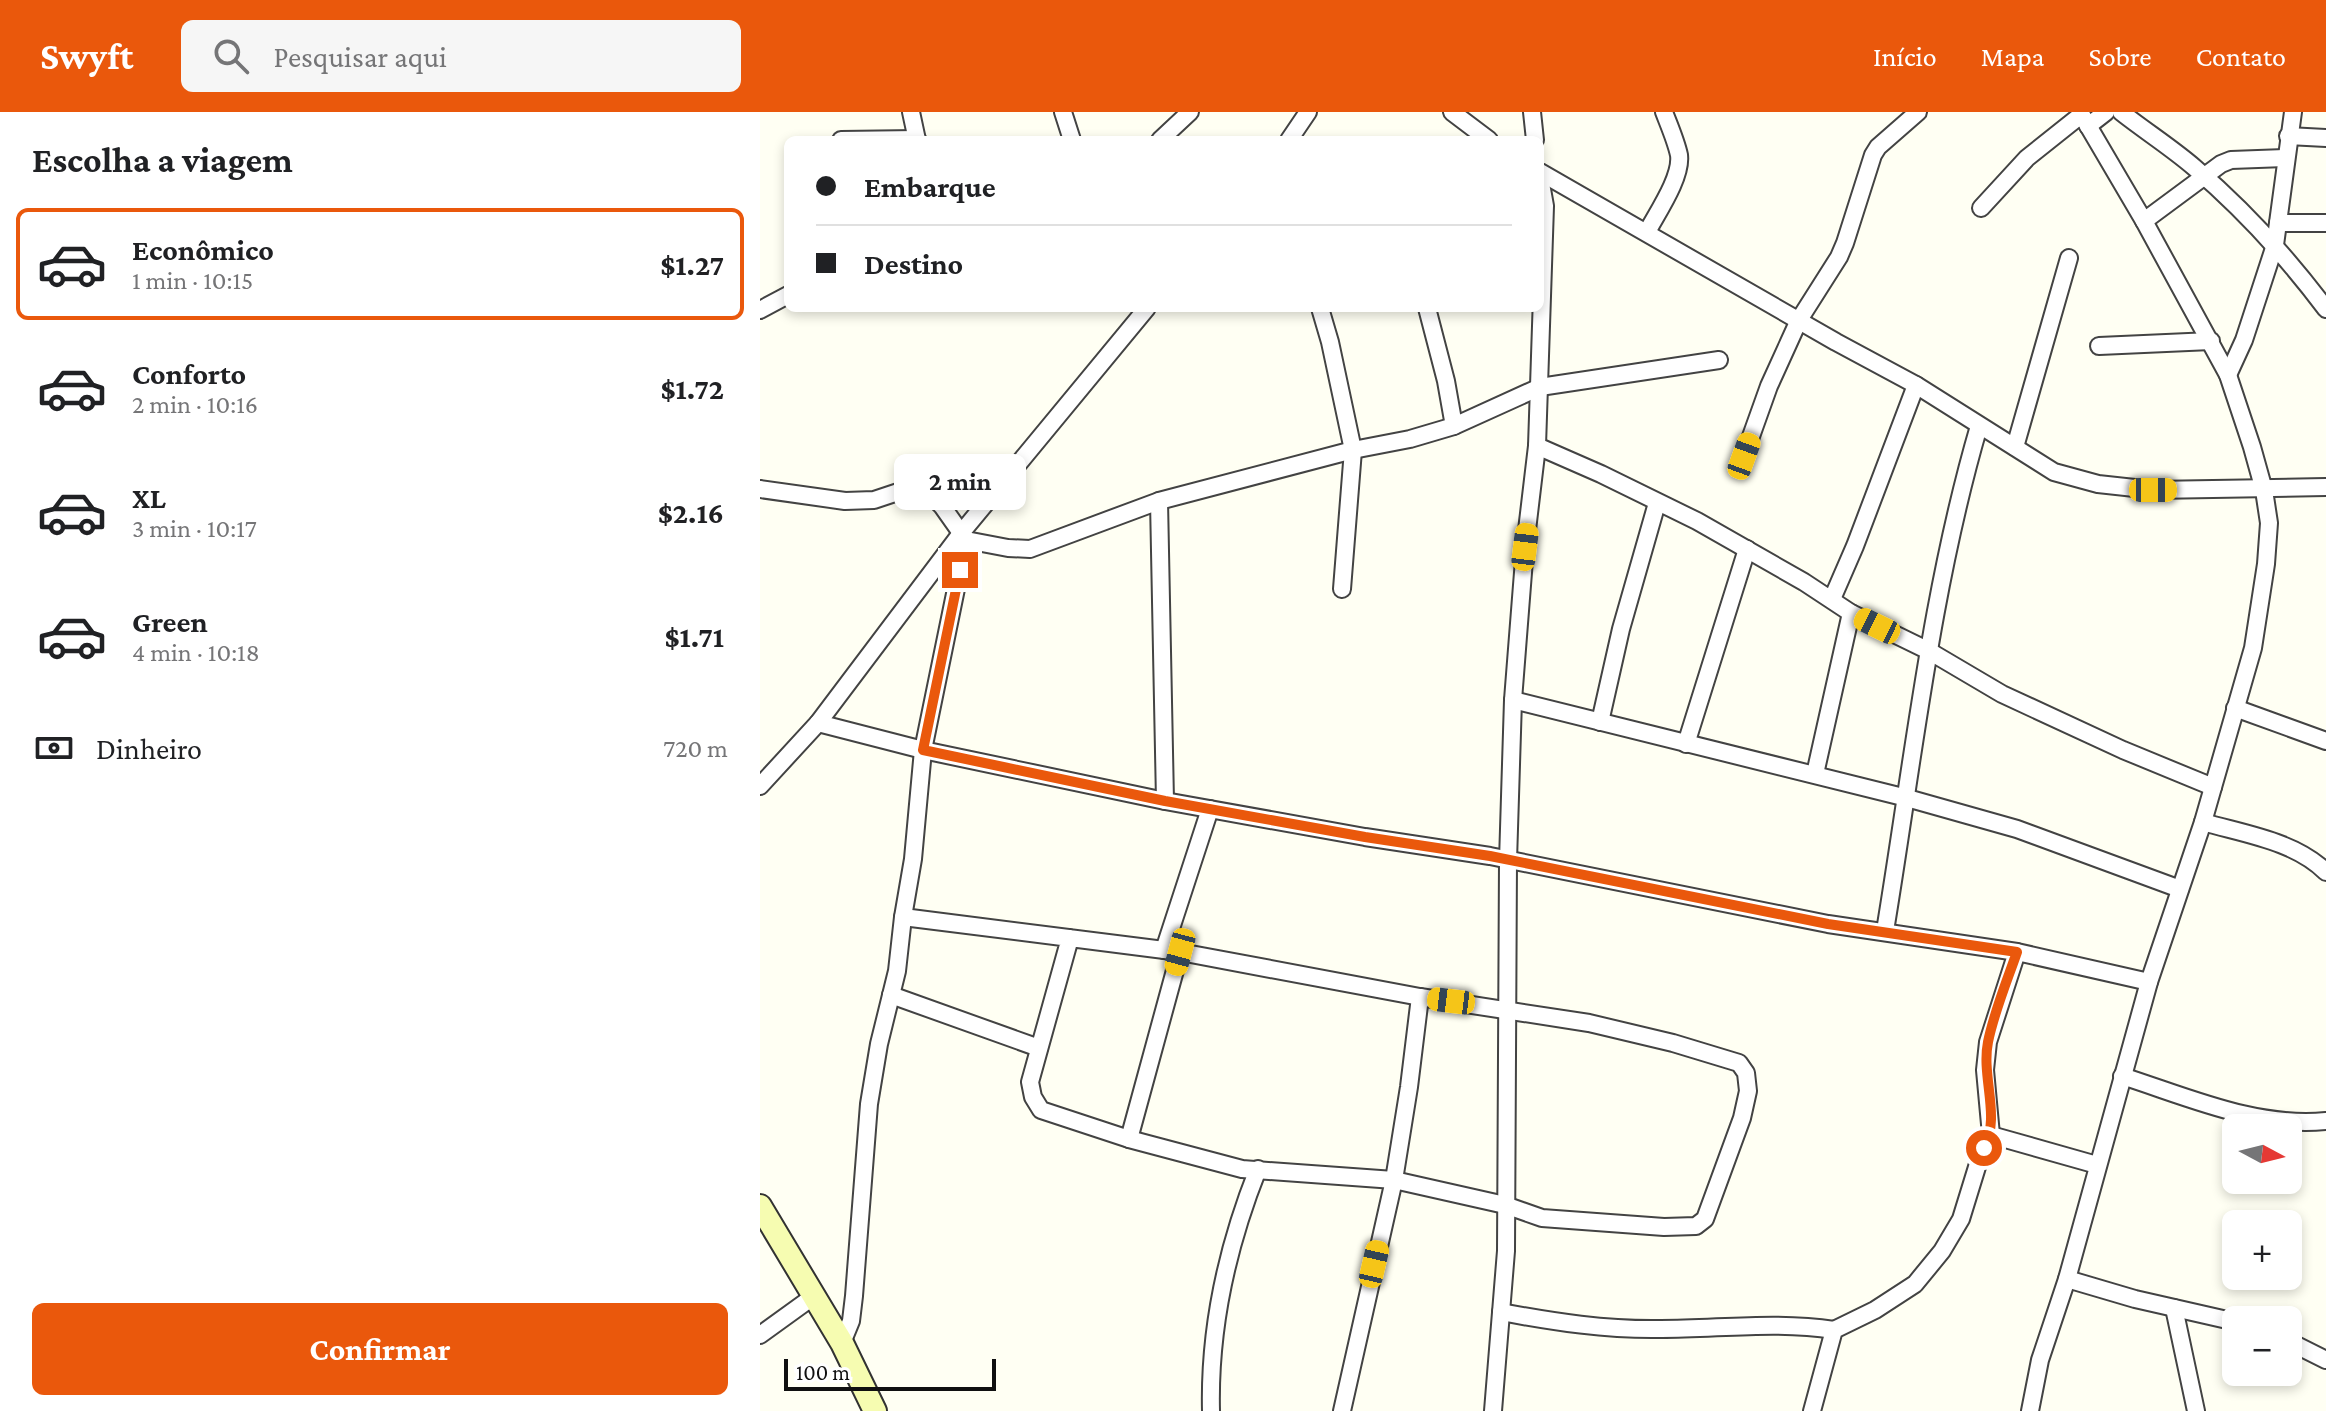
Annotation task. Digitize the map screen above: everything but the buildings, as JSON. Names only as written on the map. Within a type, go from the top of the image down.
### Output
[{"type":"street","points":[[911,112],[916,136]]},
{"type":"street","points":[[1063,112],[1071,136]]},
{"type":"street","points":[[1164,136],[1190,112]]},
{"type":"street","points":[[1292,136],[1308,112]]},
{"type":"street","points":[[1452,112],[1468,135]]},
{"type":"street","points":[[1532,112],[1535,136]]},
{"type":"street","points":[[1647,232],[1670,189],[1679,164],[1679,155],[1664,112]]},
{"type":"street","points":[[1744,456],[1769,386],[1799,320],[1839,257],[1873,155],[1918,112]]},
{"type":"street","points":[[1981,208],[2027,158],[2083,117],[2106,112]]},
{"type":"street","points":[[2121,112],[2203,175],[2275,245],[2326,309]]},
{"type":"street","points":[[2228,375],[2244,340],[2275,245],[2293,112]]},
{"type":"street","points":[[2030,1411],[2040,1360],[2067,1279],[2149,982],[2203,822],[2253,648],[2269,523],[2264,490],[2228,375],[2083,117]]},
{"type":"street","points":[[2288,136],[2326,138]]},
{"type":"street","points":[[2144,221],[2203,175],[2231,160],[2285,158]]},
{"type":"street","points":[[1544,177],[1916,385],[2054,472],[2098,484],[2153,490],[2326,487]]},
{"type":"street","points":[[1544,200],[1544,242]]},
{"type":"street","points":[[2278,223],[2326,223]]},
{"type":"street","points":[[2015,447],[2069,258]]},
{"type":"street","points":[[760,310],[784,297]]},
{"type":"street","points":[[760,786],[818,723],[1144,312]]},
{"type":"street","points":[[1321,312],[1353,450],[1342,589]]},
{"type":"street","points":[[1428,312],[1454,426]]},
{"type":"street","points":[[1493,1411],[1506,1251],[1508,861],[1513,700],[1525,547],[1537,446],[1542,312]]},
{"type":"street","points":[[2099,346],[2211,341]]},
{"type":"street","points":[[760,489],[845,501],[874,500],[910,488],[926,490],[964,536],[1008,548],[1030,549],[1159,501],[1454,426],[1540,387],[1719,360]]},
{"type":"street","points":[[1832,599],[1916,385]]},
{"type":"street","points":[[1885,931],[1929,651],[1957,513],[1979,426]]},
{"type":"street","points":[[1537,446],[1697,521],[1851,613],[1929,651],[2002,694],[2123,750],[2213,787]]},
{"type":"street","points":[[1159,501],[1165,801]]},
{"type":"street","points":[[1600,722],[1621,629],[1657,503]]},
{"type":"street","points":[[842,1343],[851,1321],[854,1296],[869,1104],[897,971],[913,859],[923,750],[964,536]]},
{"type":"street","points":[[1686,744],[1747,549]]},
{"type":"street","points":[[1815,774],[1851,613]]},
{"type":"street","points":[[1513,700],[1815,774],[2017,829],[2180,889]]},
{"type":"street","points":[[2235,708],[2326,741]]},
{"type":"street","points":[[818,723],[923,750],[1165,801],[1490,856],[1828,924],[2017,952],[2149,982]]},
{"type":"street","points":[[1129,1139],[1172,951],[1210,809]]},
{"type":"street","points":[[2203,822],[2270,841],[2313,860],[2326,872]]},
{"type":"street","points":[[903,917],[1070,938],[1172,951],[1420,997],[1589,1023],[1739,1063],[1746,1073],[1748,1091],[1717,1191],[1705,1219],[1696,1226],[1664,1227],[1542,1218],[1505,1205],[1394,1180],[1242,1169],[1206,1161],[1041,1110],[1033,1097],[1030,1082],[1070,938]]},
{"type":"street","points":[[1501,1312],[1565,1324],[1627,1328],[1799,1325],[1834,1330],[1875,1310],[1915,1284],[1942,1251],[1961,1219],[1977,1167],[1991,1135],[1985,1070],[1988,1042],[2017,952]]},
{"type":"street","points":[[891,995],[1039,1048]]},
{"type":"street","points":[[1342,1411],[1394,1180],[1420,997]]},
{"type":"street","points":[[2122,1076],[2247,1116],[2296,1124],[2326,1121]]},
{"type":"street","points":[[1991,1135],[2097,1165]]},
{"type":"street","points":[[1211,1411],[1210,1387],[1221,1286],[1241,1213],[1258,1169]]},
{"type":"street","points":[[760,1206],[766,1231],[814,1296],[842,1343],[875,1411]]},
{"type":"street","points":[[2067,1279],[2222,1319]]},
{"type":"street","points":[[760,1335],[814,1296]]},
{"type":"street","points":[[2174,1308],[2196,1411]]},
{"type":"street","points":[[1812,1411],[1834,1330]]},
{"type":"street","points":[[2302,1348],[2326,1360]]},
{"type":"route","points":[[960,570],[923,750],[1165,801],[1490,856],[1828,924],[2017,952],[1988,1042],[1985,1070],[1991,1135],[1984,1148]]}]
